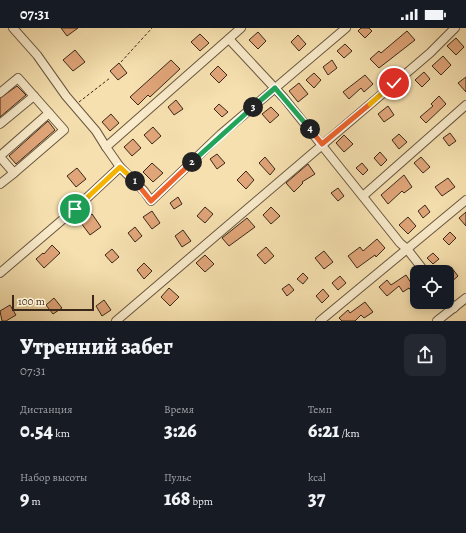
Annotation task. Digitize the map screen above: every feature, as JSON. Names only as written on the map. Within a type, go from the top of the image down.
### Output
[{"type":"lane","points":[[14,28],[38,55],[74,106],[96,131],[120,167],[144,191],[151,201],[221,134],[346,28]]},
{"type":"lane","points":[[106,147],[241,28]]},
{"type":"lane","points":[[116,321],[430,53],[455,28]]},
{"type":"lane","points":[[229,39],[275,88],[322,144],[400,243],[407,249],[420,265]]},
{"type":"lane","points":[[0,93],[18,78],[64,130],[0,184]]},
{"type":"lane","points":[[0,124],[34,96]]},
{"type":"lane","points":[[363,196],[466,105]]},
{"type":"lane","points":[[14,173],[0,156],[49,113]]},
{"type":"lane","points":[[0,273],[75,209],[120,167]]},
{"type":"lane","points":[[320,321],[466,200]]},
{"type":"lane","points":[[454,308],[466,298]]},
{"type":"lane","points":[[437,321],[453,309]]},
{"type":"path","points":[[121,62],[152,28]]},
{"type":"path","points":[[74,106],[110,78]]},
{"type":"building","points":[[61,28],[78,28],[67,36]]},
{"type":"building","points":[[361,28],[369,28],[372,31],[365,38],[358,31]]},
{"type":"building","points":[[407,31],[415,40],[379,68],[370,59],[379,51],[381,53]]},
{"type":"building","points":[[258,32],[266,41],[258,49],[249,40]]},
{"type":"building","points":[[200,34],[209,43],[200,51],[191,42]]},
{"type":"building","points":[[298,35],[306,44],[299,51],[291,42]]},
{"type":"building","points":[[456,38],[464,47],[456,55],[447,46]]},
{"type":"building","points":[[345,44],[352,51],[344,58],[337,51]]},
{"type":"building","points":[[75,50],[85,62],[73,71],[63,60]]},
{"type":"building","points":[[443,56],[451,65],[441,75],[432,66]]},
{"type":"building","points":[[171,60],[180,69],[150,97],[148,95],[138,105],[130,97]]},
{"type":"building","points":[[332,60],[337,68],[328,75],[323,67]]},
{"type":"building","points":[[119,63],[127,73],[118,80],[110,71]]},
{"type":"building","points":[[218,66],[227,75],[219,83],[210,74]]},
{"type":"building","points":[[424,72],[430,79],[422,87],[415,80]]},
{"type":"building","points":[[314,73],[321,80],[314,88],[306,80]]},
{"type":"building","points":[[365,75],[373,84],[364,92],[361,88],[349,99],[343,92]]},
{"type":"building","points":[[466,77],[466,92],[458,83]]},
{"type":"building","points":[[299,83],[308,94],[298,102],[289,91]]},
{"type":"building","points":[[17,86],[26,95],[0,117],[0,98]]},
{"type":"building","points":[[439,96],[446,104],[426,123],[420,117],[433,106],[431,104]]},
{"type":"building","points":[[176,100],[183,109],[174,115],[168,107]]},
{"type":"building","points":[[219,104],[228,112],[222,117],[214,109]]},
{"type":"building","points":[[388,106],[394,115],[384,122],[378,114]]},
{"type":"building","points":[[271,107],[279,115],[270,123],[262,114]]},
{"type":"building","points":[[111,114],[119,123],[110,131],[102,122]]},
{"type":"building","points":[[48,121],[55,130],[16,164],[9,156]]},
{"type":"building","points":[[153,127],[161,136],[152,144],[144,135]]},
{"type":"building","points":[[450,133],[456,141],[449,146],[443,138]]},
{"type":"building","points":[[399,134],[407,142],[399,149],[392,140]]},
{"type":"building","points":[[344,135],[353,144],[344,152],[336,143]]},
{"type":"building","points":[[133,139],[141,148],[132,156],[124,147]]},
{"type":"building","points":[[380,152],[387,160],[381,166],[374,158]]},
{"type":"building","points":[[217,154],[225,163],[217,169],[210,159]]},
{"type":"building","points":[[265,157],[275,169],[270,175],[259,163]]},
{"type":"building","points":[[421,157],[430,167],[423,173],[414,163]]},
{"type":"building","points":[[152,163],[163,173],[153,182],[143,172]]},
{"type":"building","points":[[362,163],[368,170],[363,175],[356,168]]},
{"type":"building","points":[[308,164],[315,174],[302,182],[303,183],[294,192],[286,183]]},
{"type":"building","points":[[77,168],[86,179],[76,187],[67,176]]},
{"type":"building","points":[[246,171],[254,180],[246,189],[237,180]]},
{"type":"building","points":[[404,175],[412,187],[404,193],[402,191],[388,204],[381,195]]},
{"type":"building","points":[[448,178],[455,187],[442,196],[435,187]]},
{"type":"building","points":[[338,188],[344,196],[338,201],[331,193]]},
{"type":"building","points":[[178,197],[182,204],[174,209],[170,203]]},
{"type":"building","points":[[425,205],[430,212],[423,218],[418,211]]},
{"type":"building","points":[[205,207],[213,214],[205,223],[197,216]]},
{"type":"building","points":[[271,207],[280,216],[271,224],[263,215]]},
{"type":"building","points":[[152,211],[160,223],[152,229],[143,217]]},
{"type":"building","points":[[466,212],[466,226],[459,218]]},
{"type":"building","points":[[92,214],[101,227],[90,235],[81,223]]},
{"type":"building","points":[[408,217],[416,226],[408,234],[399,225]]},
{"type":"building","points":[[247,218],[255,227],[229,246],[222,238]]},
{"type":"building","points":[[135,227],[142,236],[135,242],[128,233]]},
{"type":"building","points":[[183,230],[191,241],[182,247],[175,236]]},
{"type":"building","points":[[450,232],[456,238],[449,245],[443,239]]},
{"type":"building","points":[[377,239],[385,248],[376,257],[375,255],[357,268],[348,256],[360,247],[363,251]]},
{"type":"building","points":[[52,245],[60,253],[44,268],[36,259],[43,253],[44,254]]},
{"type":"building","points":[[266,247],[274,256],[265,264],[257,255]]},
{"type":"building","points":[[112,249],[119,257],[112,263],[105,255]]},
{"type":"building","points":[[324,251],[333,262],[324,269],[315,258]]},
{"type":"building","points":[[433,253],[439,259],[433,264],[427,258]]},
{"type":"building","points":[[205,255],[214,264],[205,272],[196,263]]},
{"type":"building","points":[[144,263],[152,271],[144,279],[137,270]]},
{"type":"building","points":[[454,271],[458,276],[454,280]]},
{"type":"building","points":[[303,273],[308,278],[303,284],[297,279]]},
{"type":"building","points":[[406,275],[410,281],[410,289],[409,288],[403,292],[399,286],[387,296],[379,287],[387,280],[391,285]]},
{"type":"building","points":[[340,276],[346,283],[338,290],[332,283]]},
{"type":"building","points":[[289,284],[294,290],[287,296],[282,289]]},
{"type":"building","points":[[169,288],[179,297],[170,306],[161,297]]},
{"type":"building","points":[[323,289],[329,296],[322,303],[316,296]]},
{"type":"building","points":[[54,298],[62,308],[53,314],[46,305]]},
{"type":"building","points":[[104,300],[111,310],[102,316],[96,306]]},
{"type":"building","points":[[365,302],[373,312],[364,318],[361,315],[355,321],[342,321],[339,318],[348,310],[350,313]]},
{"type":"building","points":[[10,305],[16,315],[6,321],[2,321],[0,311]]},
{"type":"route","points":[[75,209],[120,167],[144,191],[151,201],[221,134],[275,88],[322,144],[394,83]]}]
